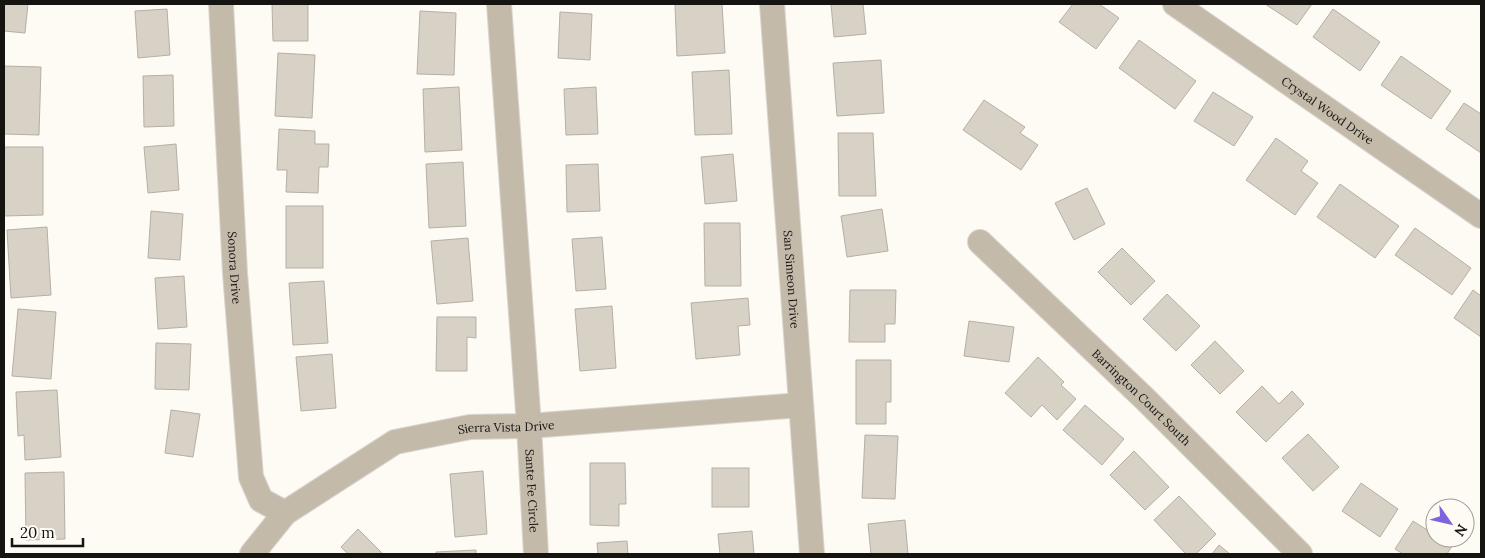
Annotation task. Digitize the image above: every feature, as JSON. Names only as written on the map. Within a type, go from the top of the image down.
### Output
[{"type":"street","name":"Sonora Drive","points":[[221,4],[235,273],[251,477],[261,500],[285,513]]},
{"type":"street","points":[[499,4],[529,426]]},
{"type":"street","name":"San Simeon Drive","points":[[772,4],[812,554]]},
{"type":"street","name":"Crystal Wood Drive","points":[[1175,4],[1481,216]]},
{"type":"street","name":"Barrington Court South","points":[[980,242],[1145,399],[1300,554]]},
{"type":"street","name":"Sierra Vista Drive","points":[[252,554],[285,513],[394,442],[470,427],[529,426],[801,405]]},
{"type":"street","name":"Sante Fe Circle","points":[[529,426],[536,554]]},
{"type":"building","points":[[4,4],[28,4],[25,33],[4,31]]},
{"type":"building","points":[[272,4],[308,4],[308,41],[273,41]]},
{"type":"building","points":[[675,4],[722,4],[725,53],[677,56]]},
{"type":"building","points":[[831,4],[863,4],[866,34],[834,37]]},
{"type":"building","points":[[1073,4],[1099,4],[1119,18],[1096,49],[1059,22]]},
{"type":"building","points":[[1265,4],[1312,4],[1297,25]]},
{"type":"building","points":[[167,9],[170,55],[138,58],[135,11]]},
{"type":"building","points":[[1333,9],[1380,42],[1360,71],[1313,37]]},
{"type":"building","points":[[420,11],[456,13],[454,75],[417,74]]},
{"type":"building","points":[[560,12],[592,14],[590,60],[558,58]]},
{"type":"building","points":[[1139,40],[1196,81],[1175,109],[1119,68]]},
{"type":"building","points":[[278,53],[315,55],[312,118],[275,116]]},
{"type":"building","points":[[1401,56],[1451,91],[1431,119],[1381,85]]},
{"type":"building","points":[[881,60],[884,113],[837,116],[833,63]]},
{"type":"building","points":[[4,66],[41,67],[39,135],[4,134]]},
{"type":"building","points":[[729,70],[732,134],[695,135],[692,72]]},
{"type":"building","points":[[173,75],[174,126],[144,127],[143,76]]},
{"type":"building","points":[[459,87],[462,150],[425,152],[423,89]]},
{"type":"building","points":[[596,87],[598,134],[566,135],[564,89]]},
{"type":"building","points":[[1213,92],[1253,117],[1234,146],[1194,121]]},
{"type":"building","points":[[984,100],[1025,127],[1020,133],[1038,145],[1021,170],[963,130]]},
{"type":"building","points":[[1464,103],[1481,114],[1481,153],[1446,129]]},
{"type":"building","points":[[279,129],[315,131],[315,144],[329,144],[328,167],[319,167],[318,193],[286,192],[287,170],[277,170]]},
{"type":"building","points":[[838,133],[873,133],[876,196],[839,196]]},
{"type":"building","points":[[1276,138],[1308,161],[1301,171],[1318,183],[1295,215],[1246,180]]},
{"type":"building","points":[[176,144],[179,190],[148,193],[144,147]]},
{"type":"building","points":[[4,147],[43,147],[43,215],[4,216]]},
{"type":"building","points":[[733,154],[737,201],[705,204],[701,157]]},
{"type":"building","points":[[463,162],[466,226],[429,228],[426,164]]},
{"type":"building","points":[[598,164],[600,211],[567,212],[566,165]]},
{"type":"building","points":[[1340,184],[1399,226],[1375,258],[1317,217]]},
{"type":"building","points":[[1087,188],[1105,224],[1074,240],[1055,203]]},
{"type":"building","points":[[286,206],[323,206],[323,268],[286,268]]},
{"type":"building","points":[[882,209],[888,251],[847,257],[841,216]]},
{"type":"building","points":[[151,211],[183,214],[180,260],[148,258]]},
{"type":"building","points":[[704,223],[740,223],[741,286],[705,286]]},
{"type":"building","points":[[47,227],[51,295],[11,298],[7,230]]},
{"type":"building","points":[[1415,228],[1471,268],[1452,295],[1395,255]]},
{"type":"building","points":[[602,237],[606,289],[576,291],[572,239]]},
{"type":"building","points":[[468,238],[473,301],[437,304],[431,241]]},
{"type":"building","points":[[1122,248],[1155,281],[1131,305],[1098,272]]},
{"type":"building","points":[[184,276],[187,327],[158,329],[155,278]]},
{"type":"building","points":[[324,281],[328,343],[293,345],[289,283]]},
{"type":"building","points":[[850,290],[896,290],[895,324],[885,324],[885,342],[849,342]]},
{"type":"building","points":[[1473,290],[1481,296],[1481,337],[1454,318]]},
{"type":"building","points":[[1167,294],[1200,326],[1176,351],[1143,319]]},
{"type":"building","points":[[748,298],[750,325],[738,326],[740,355],[696,359],[691,303]]},
{"type":"building","points":[[612,306],[616,368],[580,371],[575,309]]},
{"type":"building","points":[[18,309],[56,312],[51,379],[12,376]]},
{"type":"building","points":[[437,317],[476,317],[476,338],[467,337],[467,371],[436,371]]},
{"type":"building","points":[[969,321],[1014,327],[1009,362],[964,356]]},
{"type":"building","points":[[1215,341],[1244,371],[1220,394],[1191,365]]},
{"type":"building","points":[[156,343],[191,344],[189,390],[155,389]]},
{"type":"building","points":[[332,354],[336,408],[301,411],[296,357]]},
{"type":"building","points":[[1038,357],[1064,382],[1061,385],[1076,399],[1057,420],[1042,405],[1031,417],[1005,393]]},
{"type":"building","points":[[856,360],[891,360],[891,402],[886,402],[886,424],[856,424]]},
{"type":"building","points":[[1262,386],[1279,404],[1292,391],[1304,404],[1266,442],[1236,412]]},
{"type":"building","points":[[57,390],[61,457],[25,460],[24,435],[18,436],[16,392]]},
{"type":"building","points":[[1085,405],[1124,439],[1102,465],[1063,430]]},
{"type":"building","points":[[171,410],[200,414],[193,457],[165,453]]},
{"type":"building","points":[[1308,434],[1339,467],[1313,491],[1282,458]]},
{"type":"building","points":[[865,435],[898,436],[895,499],[862,498]]},
{"type":"building","points":[[1134,451],[1169,487],[1145,510],[1110,475]]},
{"type":"building","points":[[590,463],[625,463],[626,504],[619,504],[619,526],[590,525]]},
{"type":"building","points":[[712,468],[749,468],[749,507],[712,507]]},
{"type":"building","points":[[483,471],[487,534],[455,537],[450,474]]},
{"type":"building","points":[[64,472],[65,539],[26,540],[25,473]]},
{"type":"building","points":[[1361,483],[1398,509],[1380,537],[1342,511]]},
{"type":"building","points":[[1179,496],[1216,534],[1196,554],[1186,554],[1154,520]]},
{"type":"building","points":[[905,520],[908,554],[871,554],[868,524]]},
{"type":"building","points":[[1413,521],[1425,529],[1425,548],[1451,548],[1447,554],[1403,554],[1395,549]]},
{"type":"building","points":[[358,529],[383,554],[348,554],[341,547]]},
{"type":"building","points":[[752,531],[754,554],[720,554],[718,534]]},
{"type":"building","points":[[627,541],[628,554],[598,554],[597,543]]},
{"type":"building","points":[[1219,545],[1230,554],[1212,554]]},
{"type":"building","points":[[476,550],[476,554],[436,554],[436,552]]}]
